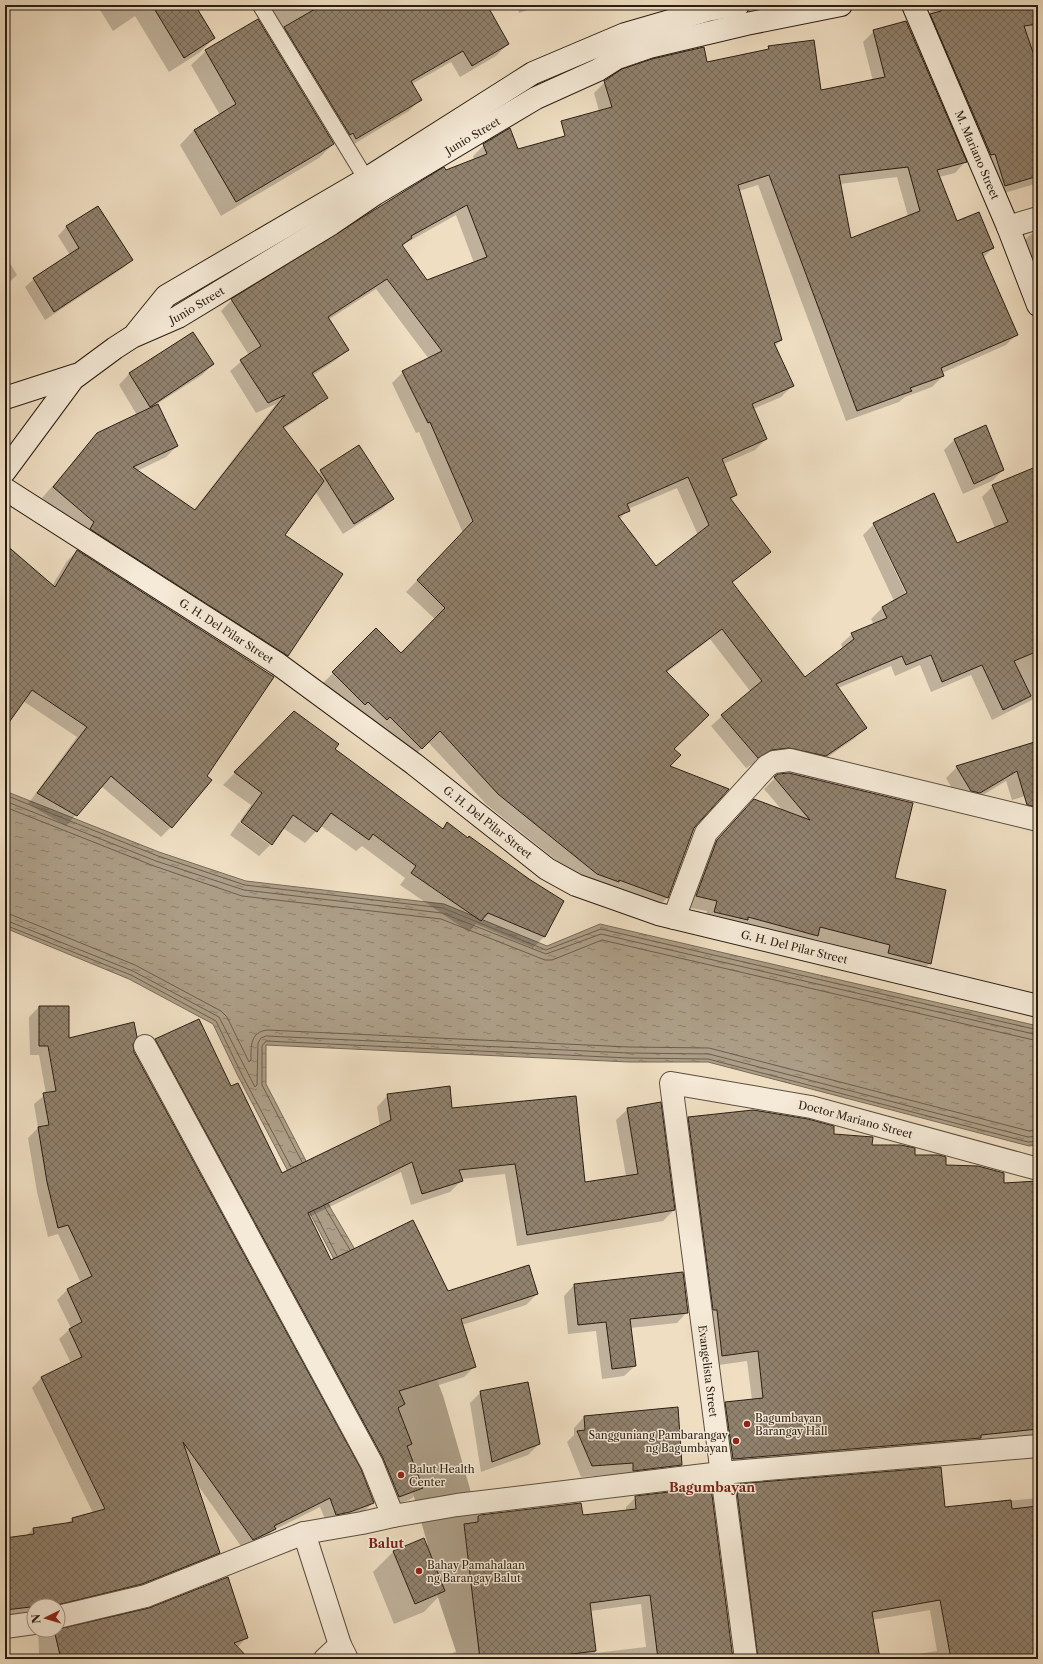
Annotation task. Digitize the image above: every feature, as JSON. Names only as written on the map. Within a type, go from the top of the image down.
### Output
[{"type":"street","name":"Junio Street","points":[[5,471],[66,387],[83,372],[132,337],[178,317],[331,224],[371,187],[533,73],[625,34],[708,10],[738,5]]},
{"type":"street","name":"Junio Street","points":[[371,187],[536,98],[598,70],[617,58],[649,47],[746,24],[842,5]]},
{"type":"street","name":"M. Mariano Street","points":[[913,5],[1008,227],[1038,305]]},
{"type":"street","points":[[1008,227],[1038,218]]},
{"type":"street","points":[[5,398],[49,385],[83,372]]},
{"type":"street","name":"G. H. Del Pilar Street","points":[[5,489],[278,664],[414,764],[548,869],[576,885],[612,899],[674,918],[1038,1006]]},
{"type":"street","points":[[674,918],[706,834],[760,772],[774,762],[790,760],[1038,820]]},
{"type":"street","points":[[145,1046],[372,1464],[393,1516]]},
{"type":"street","name":"Doctor Mariano Street","points":[[671,1083],[811,1107],[1038,1169]]},
{"type":"street","name":"Evangelista Street","points":[[671,1083],[746,1659]]},
{"type":"street","points":[[66,1615],[146,1596],[304,1533],[362,1524],[393,1516],[457,1505],[721,1472],[1038,1446]]},
{"type":"street","points":[[304,1533],[337,1654]]},
{"type":"street","points":[[5,1627],[26,1623]]},
{"type":"lane","points":[[260,5],[371,187]]},
{"type":"water","points":[[5,791],[159,852],[246,881],[444,904],[547,946],[600,924],[1038,1026],[1038,1145],[1029,1146],[708,1062],[629,1062],[266,1045],[266,1084],[331,1209],[392,1312],[367,1322],[238,1076],[213,1024],[129,979],[5,928]]},
{"type":"building","points":[[152,5],[195,5],[215,38],[184,58]]},
{"type":"building","points":[[322,5],[487,5],[509,44],[472,66],[463,51],[411,81],[422,100],[356,139],[353,133],[350,135],[284,27]]},
{"type":"building","points":[[940,5],[1038,5],[1038,24],[1024,26],[1038,67],[1038,176],[1005,186],[995,154],[991,155],[930,14],[941,11]]},
{"type":"building","points":[[258,19],[334,144],[236,202],[194,130],[236,104],[205,50]]},
{"type":"building","points":[[906,21],[967,162],[937,170],[957,221],[979,212],[994,248],[982,253],[1018,335],[941,368],[944,376],[910,388],[912,391],[857,411],[769,175],[738,185],[782,340],[774,343],[794,386],[752,404],[767,439],[722,459],[737,495],[730,498],[771,552],[732,582],[805,677],[854,639],[851,633],[887,618],[882,607],[907,593],[873,523],[934,493],[957,543],[1008,522],[992,485],[1038,466],[1038,651],[1014,661],[1031,696],[1003,710],[982,665],[942,682],[931,655],[906,665],[902,656],[836,684],[867,728],[826,756],[789,748],[772,750],[758,758],[721,715],[762,681],[722,629],[666,671],[709,715],[674,749],[681,755],[670,766],[729,789],[694,828],[668,898],[619,880],[619,882],[597,874],[498,794],[440,731],[422,749],[390,717],[387,720],[368,702],[365,705],[332,672],[376,628],[401,653],[445,608],[417,580],[473,521],[430,422],[428,423],[402,371],[442,351],[387,279],[328,317],[349,350],[312,373],[328,398],[283,427],[324,481],[285,535],[343,574],[288,656],[90,529],[94,522],[53,487],[97,433],[158,404],[178,446],[133,467],[195,510],[285,395],[268,403],[240,360],[261,346],[231,299],[442,168],[444,167],[446,170],[487,154],[483,144],[510,128],[518,149],[565,136],[561,121],[612,107],[604,81],[622,69],[652,59],[704,47],[707,62],[769,49],[768,46],[814,40],[821,90],[885,77],[873,30]],"holes":[[[908,167],[920,211],[851,238],[839,175]],[[467,205],[487,257],[427,280],[402,245],[412,238],[411,236]],[[688,477],[709,525],[656,566],[618,516],[630,511],[627,504]]]},
{"type":"building","points":[[98,206],[133,260],[54,312],[33,278],[79,248],[66,226]]},
{"type":"building","points":[[193,332],[214,364],[150,407],[129,373]]},
{"type":"building","points":[[986,425],[1004,470],[974,484],[954,439]]},
{"type":"building","points":[[359,445],[394,499],[354,524],[320,470]]},
{"type":"building","points":[[5,544],[55,587],[77,550],[274,677],[207,776],[212,780],[172,828],[111,776],[77,816],[37,793],[87,727],[32,690],[5,728]]},
{"type":"building","points":[[294,711],[339,744],[335,749],[443,829],[447,822],[468,838],[469,836],[529,879],[564,901],[545,937],[488,913],[481,921],[411,873],[416,866],[373,834],[369,840],[331,813],[317,832],[293,815],[272,845],[241,822],[262,793],[234,772]]},
{"type":"building","points":[[1038,741],[1038,807],[1027,805],[1017,771],[980,793],[971,791],[956,766]]},
{"type":"building","points":[[789,773],[913,803],[895,878],[946,890],[931,964],[888,953],[890,945],[820,927],[818,936],[748,917],[748,920],[714,912],[717,901],[696,896],[717,840],[754,799],[810,820],[774,777],[778,774]]},
{"type":"building","points":[[39,1006],[69,1006],[69,1038],[134,1022],[137,1037],[133,1045],[134,1052],[361,1469],[374,1503],[350,1512],[336,1515],[330,1498],[274,1526],[276,1529],[253,1540],[183,1442],[220,1553],[142,1584],[66,1603],[66,1598],[26,1598],[26,1608],[5,1610],[5,1538],[34,1534],[33,1528],[73,1522],[72,1518],[105,1509],[41,1377],[82,1357],[69,1329],[82,1322],[67,1289],[92,1276],[68,1225],[58,1228],[47,1182],[38,1127],[49,1125],[43,1093],[56,1091],[48,1046],[39,1046]]},
{"type":"building","points":[[199,1019],[231,1086],[238,1083],[282,1173],[391,1120],[387,1094],[450,1086],[452,1108],[576,1096],[585,1182],[638,1174],[627,1108],[661,1102],[675,1210],[527,1235],[515,1164],[459,1170],[463,1181],[422,1194],[412,1162],[308,1213],[331,1260],[413,1220],[448,1291],[529,1265],[538,1294],[461,1319],[476,1367],[399,1391],[405,1404],[398,1408],[412,1444],[407,1446],[423,1488],[399,1497],[383,1458],[155,1039]]},
{"type":"building","points":[[753,1110],[808,1119],[834,1126],[834,1134],[873,1137],[872,1145],[901,1145],[915,1148],[915,1155],[939,1155],[946,1157],[946,1165],[978,1166],[1004,1173],[1004,1183],[1038,1181],[1038,1429],[981,1435],[981,1438],[733,1459],[725,1402],[763,1398],[758,1351],[722,1356],[717,1310],[713,1310],[688,1117]]},
{"type":"building","points":[[683,1272],[688,1313],[630,1319],[636,1366],[612,1369],[606,1322],[578,1325],[574,1284]]},
{"type":"building","points":[[528,1382],[540,1444],[492,1462],[480,1391]]},
{"type":"building","points":[[678,1407],[682,1465],[633,1471],[633,1463],[592,1466],[577,1431],[585,1430],[584,1416]]},
{"type":"building","points":[[941,1467],[945,1507],[1011,1500],[1012,1509],[1038,1506],[1038,1659],[951,1659],[940,1600],[872,1612],[880,1659],[758,1659],[736,1484]]},
{"type":"building","points":[[711,1487],[733,1659],[658,1659],[650,1595],[590,1603],[596,1651],[532,1659],[480,1659],[464,1524],[478,1522],[478,1516],[480,1515],[581,1503],[583,1515],[636,1509],[635,1496]]},
{"type":"building","name":"Bahay Pamahalaan ng Barangay Balut","points":[[424,1538],[445,1591],[415,1604],[393,1551]]},
{"type":"building","points":[[228,1577],[248,1638],[234,1643],[249,1659],[61,1659],[56,1638],[66,1638],[66,1627],[149,1608]]},
{"type":"waterway","points":[[382,1315],[417,1406],[455,1538],[458,1569],[488,1659]]},
{"type":"place","name":"Bagumbayan Barangay Hall","points":[[747,1424]]},
{"type":"place","name":"Sangguniang Pambarangay ng Bagumbayan","points":[[736,1441]]},
{"type":"place","name":"Balut Health Center","points":[[401,1475]]},
{"type":"place","name":"Bahay Pamahalaan ng Barangay Balut","points":[[419,1571]]},
{"type":"district","name":"Bagumbayan","points":[[712,1487]]},
{"type":"district","name":"Balut","points":[[386,1543]]}]
